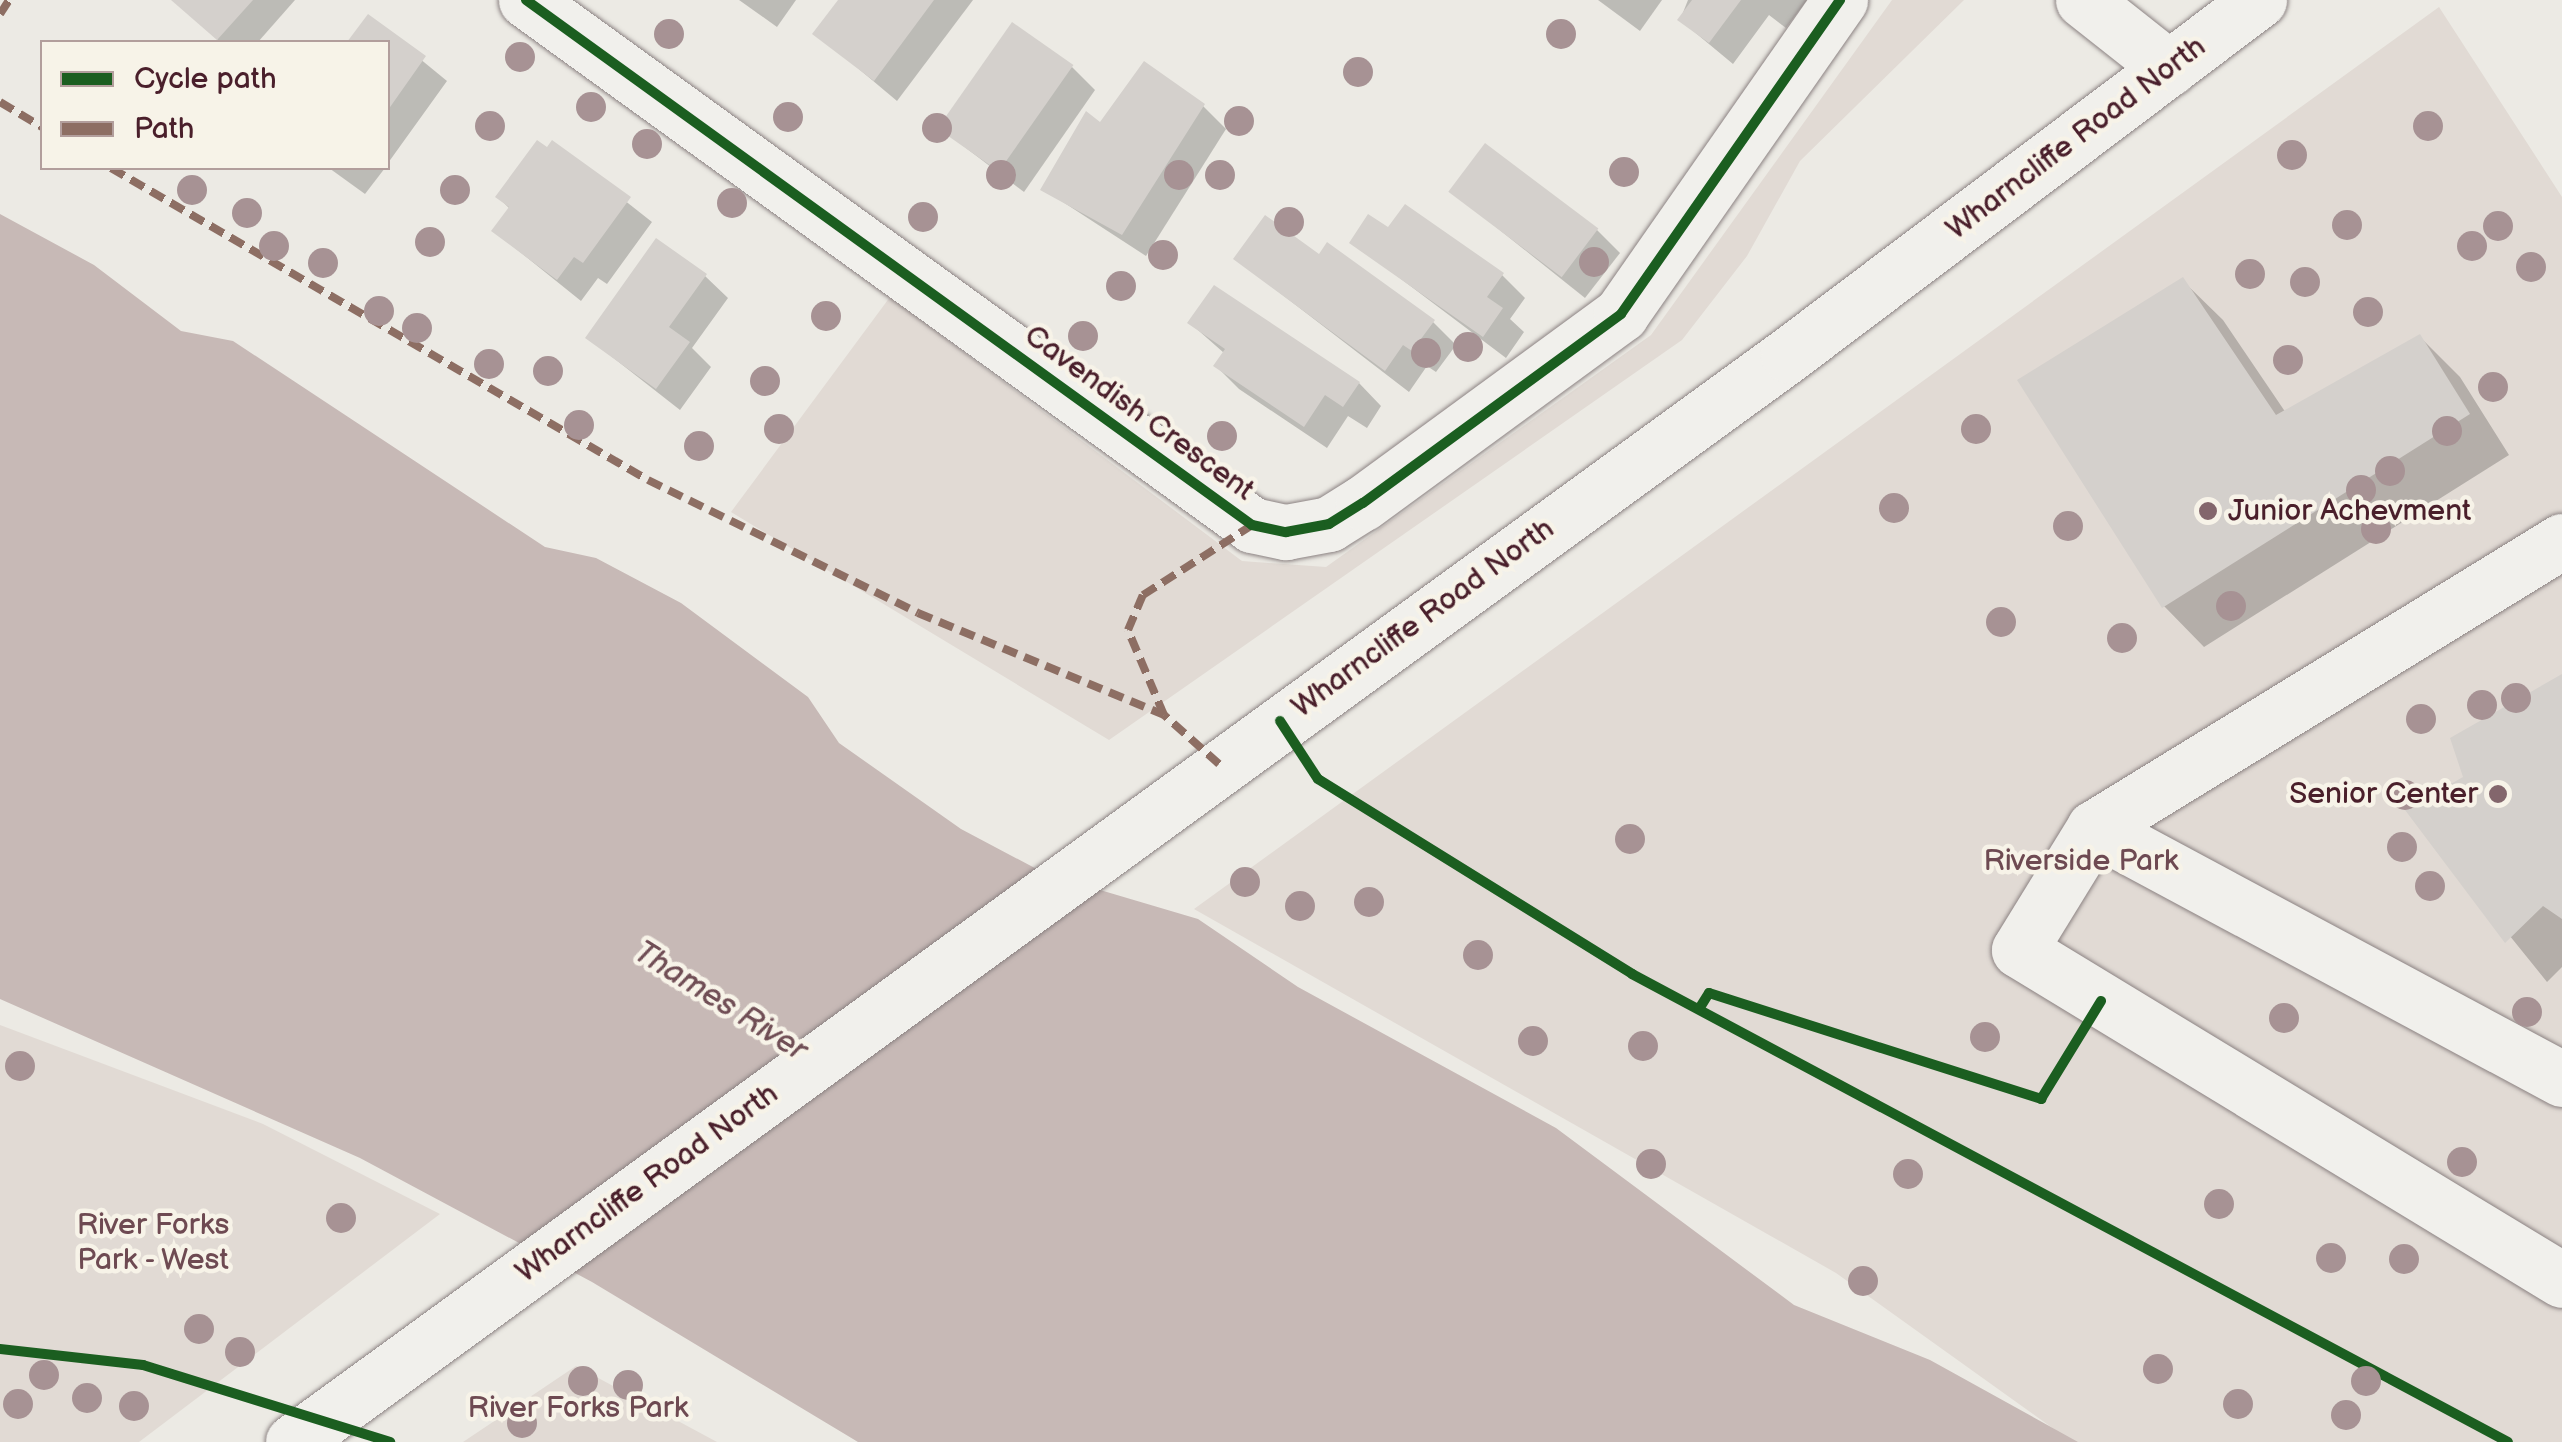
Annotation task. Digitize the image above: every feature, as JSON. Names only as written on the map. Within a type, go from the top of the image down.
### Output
[{"type":"main road","name":"Cavendish Crescent","points":[[526,0],[1252,525],[1286,532],[1329,524],[1363,503],[1621,314],[1840,0]]},
{"type":"main road","points":[[2082,0],[2169,68]]},
{"type":"main road","name":"Wharncliffe Road North","points":[[293,1442],[2258,0]]},
{"type":"main road","points":[[2562,541],[2094,828],[2019,950],[2562,1280]]},
{"type":"main road","points":[[2094,828],[2562,1080]]},
{"type":"green space","points":[[1892,0],[1964,0],[1800,161],[1747,256],[1682,340],[1109,740],[731,512],[890,297],[1242,561],[1326,567],[1651,335]]},
{"type":"green space","name":"Riverside Park","points":[[2439,7],[2562,197],[2562,1442],[2072,1442],[1836,1273],[1194,909]]},
{"type":"green space","name":"River Forks Park - West","points":[[0,1025],[263,1124],[440,1214],[139,1442],[0,1442]]},
{"type":"green space","name":"River Forks Park","points":[[576,1366],[717,1442],[463,1442]]},
{"type":"water","name":"Thames River","points":[[0,214],[94,265],[181,331],[233,341],[545,547],[596,558],[681,603],[808,697],[839,743],[961,829],[1046,874],[1198,919],[1298,987],[1556,1128],[1794,1305],[1930,1360],[2078,1442],[858,1442],[592,1282],[360,1158],[0,999]]},
{"type":"building","points":[[171,0],[253,0],[217,40]]},
{"type":"building","points":[[838,0],[934,0],[874,81],[812,34]]},
{"type":"building","points":[[1692,0],[1741,0],[1709,43],[1677,20]]},
{"type":"building","points":[[368,14],[426,56],[390,107],[390,40],[348,40]]},
{"type":"building","points":[[1012,22],[1073,65],[999,172],[937,128]]},
{"type":"building","points":[[1144,61],[1205,104],[1122,235],[1040,190],[1086,111],[1100,122]]},
{"type":"building","points":[[537,140],[547,147],[552,140],[631,197],[583,263],[574,257],[557,280],[491,231],[509,207],[495,197]]},
{"type":"building","points":[[1485,143],[1598,228],[1562,277],[1448,192]]},
{"type":"building","points":[[1405,204],[1504,273],[1487,297],[1503,308],[1483,337],[1349,243],[1368,214],[1388,227]]},
{"type":"building","points":[[1265,215],[1319,254],[1327,242],[1435,320],[1412,351],[1403,345],[1385,371],[1233,259]]},
{"type":"building","points":[[656,238],[707,274],[669,327],[690,342],[656,389],[585,338]]},
{"type":"building","name":"Junior Achevment","points":[[2183,277],[2276,415],[2420,334],[2470,414],[2162,608],[2017,380]]},
{"type":"building","points":[[1214,285],[1360,382],[1343,407],[1325,395],[1304,427],[1213,366],[1225,349],[1187,323]]},
{"type":"building","name":"Senior Center","points":[[2562,674],[2562,919],[2543,906],[2505,943],[2405,810],[2463,777],[2450,738]]},
{"type":"marked path","points":[[0,14],[9,0]]},
{"type":"marked path","points":[[0,102],[40,126]]},
{"type":"marked path","points":[[114,170],[648,480],[918,613],[1164,715]]},
{"type":"marked path","points":[[1219,764],[1164,715],[1128,630],[1143,595],[1252,525]]},
{"type":"cycle path","points":[[526,0],[1252,525],[1286,532],[1329,524],[1363,503],[1621,314],[1840,0]]},
{"type":"cycle path","points":[[1280,721],[1318,779],[1632,974],[2508,1442]]},
{"type":"cycle path","points":[[1699,1009],[1709,993],[2041,1099],[2101,1001]]},
{"type":"cycle path","points":[[0,1349],[143,1365],[390,1442]]},
{"type":"place","name":"Junior Achevment","points":[[2208,511]]},
{"type":"place","name":"Senior Center","points":[[2498,794]]}]
